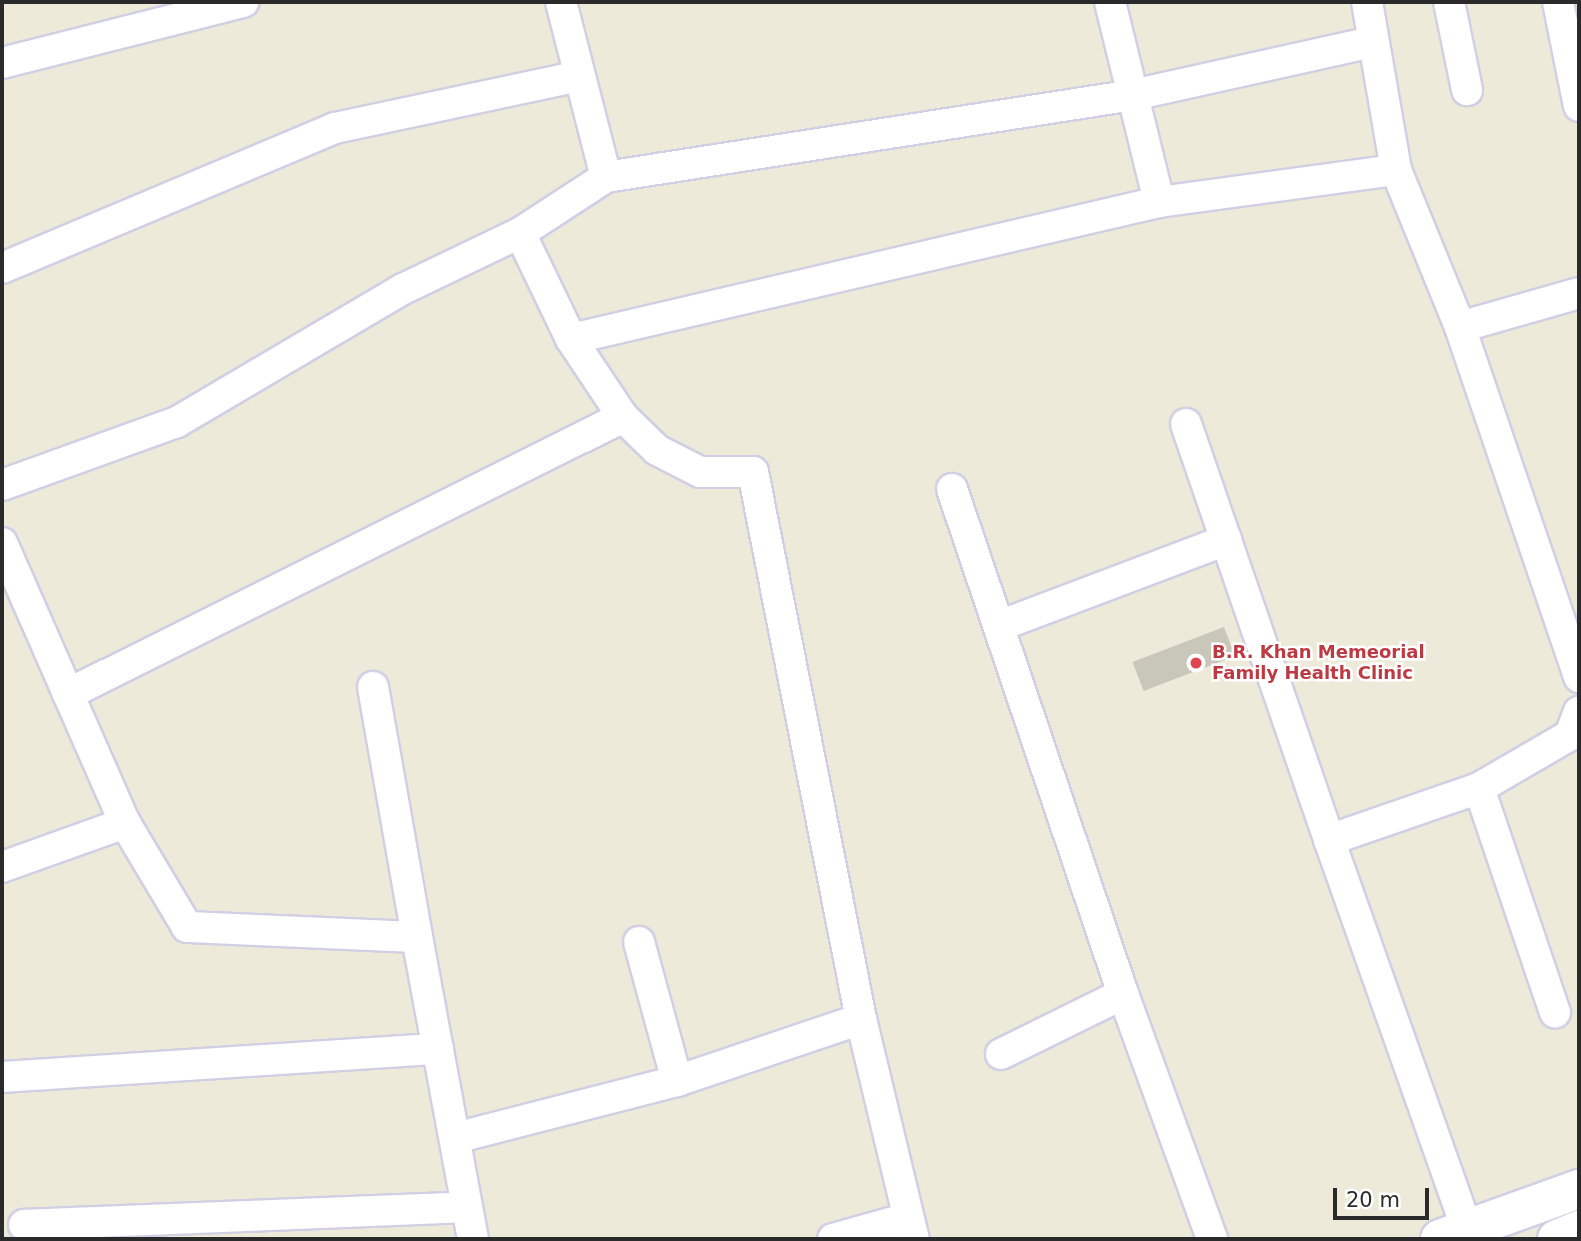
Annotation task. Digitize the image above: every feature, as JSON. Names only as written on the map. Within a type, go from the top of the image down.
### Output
[{"type":"main road","points":[[1454,1234],[1579,1189]]},
{"type":"main road","points":[[1557,1239],[1579,1230]]},
{"type":"street","points":[[2,63],[243,2]]},
{"type":"street","points":[[561,2],[606,177]]},
{"type":"street","points":[[1110,2],[1159,202]]},
{"type":"street","points":[[1367,2],[1396,170],[1460,327],[1579,677]]},
{"type":"street","points":[[1449,2],[1467,90]]},
{"type":"street","points":[[1558,2],[1579,106]]},
{"type":"street","points":[[2,485],[177,422],[403,289],[520,233],[606,177],[1133,95],[1373,42]]},
{"type":"street","points":[[2,268],[335,128],[579,76]]},
{"type":"street","points":[[570,338],[1159,202],[1396,170]]},
{"type":"street","points":[[520,233],[570,338],[623,417],[657,450],[700,472],[753,472],[861,1020],[911,1228],[833,1239]]},
{"type":"street","points":[[1460,327],[1579,293]]},
{"type":"street","points":[[68,694],[623,417]]},
{"type":"street","points":[[1186,424],[1329,840],[1454,1234]]},
{"type":"street","points":[[952,489],[1123,994],[1212,1239]]},
{"type":"street","points":[[999,626],[1226,540]]},
{"type":"street","points":[[2,543],[125,823],[187,927],[416,937]]},
{"type":"street","points":[[373,687],[416,937],[473,1239]]},
{"type":"street","points":[[1329,840],[1479,788],[1576,726]]},
{"type":"street","points":[[1479,788],[1555,1013]]},
{"type":"street","points":[[2,867],[125,823]]},
{"type":"street","points":[[639,942],[677,1081]]},
{"type":"street","points":[[1001,1054],[1123,994]]},
{"type":"street","points":[[455,1138],[677,1081],[861,1020]]},
{"type":"street","points":[[2,1077],[438,1049]]},
{"type":"street","points":[[24,1225],[467,1207]]},
{"type":"building","points":[[1224,627],[1235,656],[1144,691],[1133,662]]},
{"type":"place","name":"B.R. Khan Memeorial Family Health Clinic","points":[[1196,663]]}]
